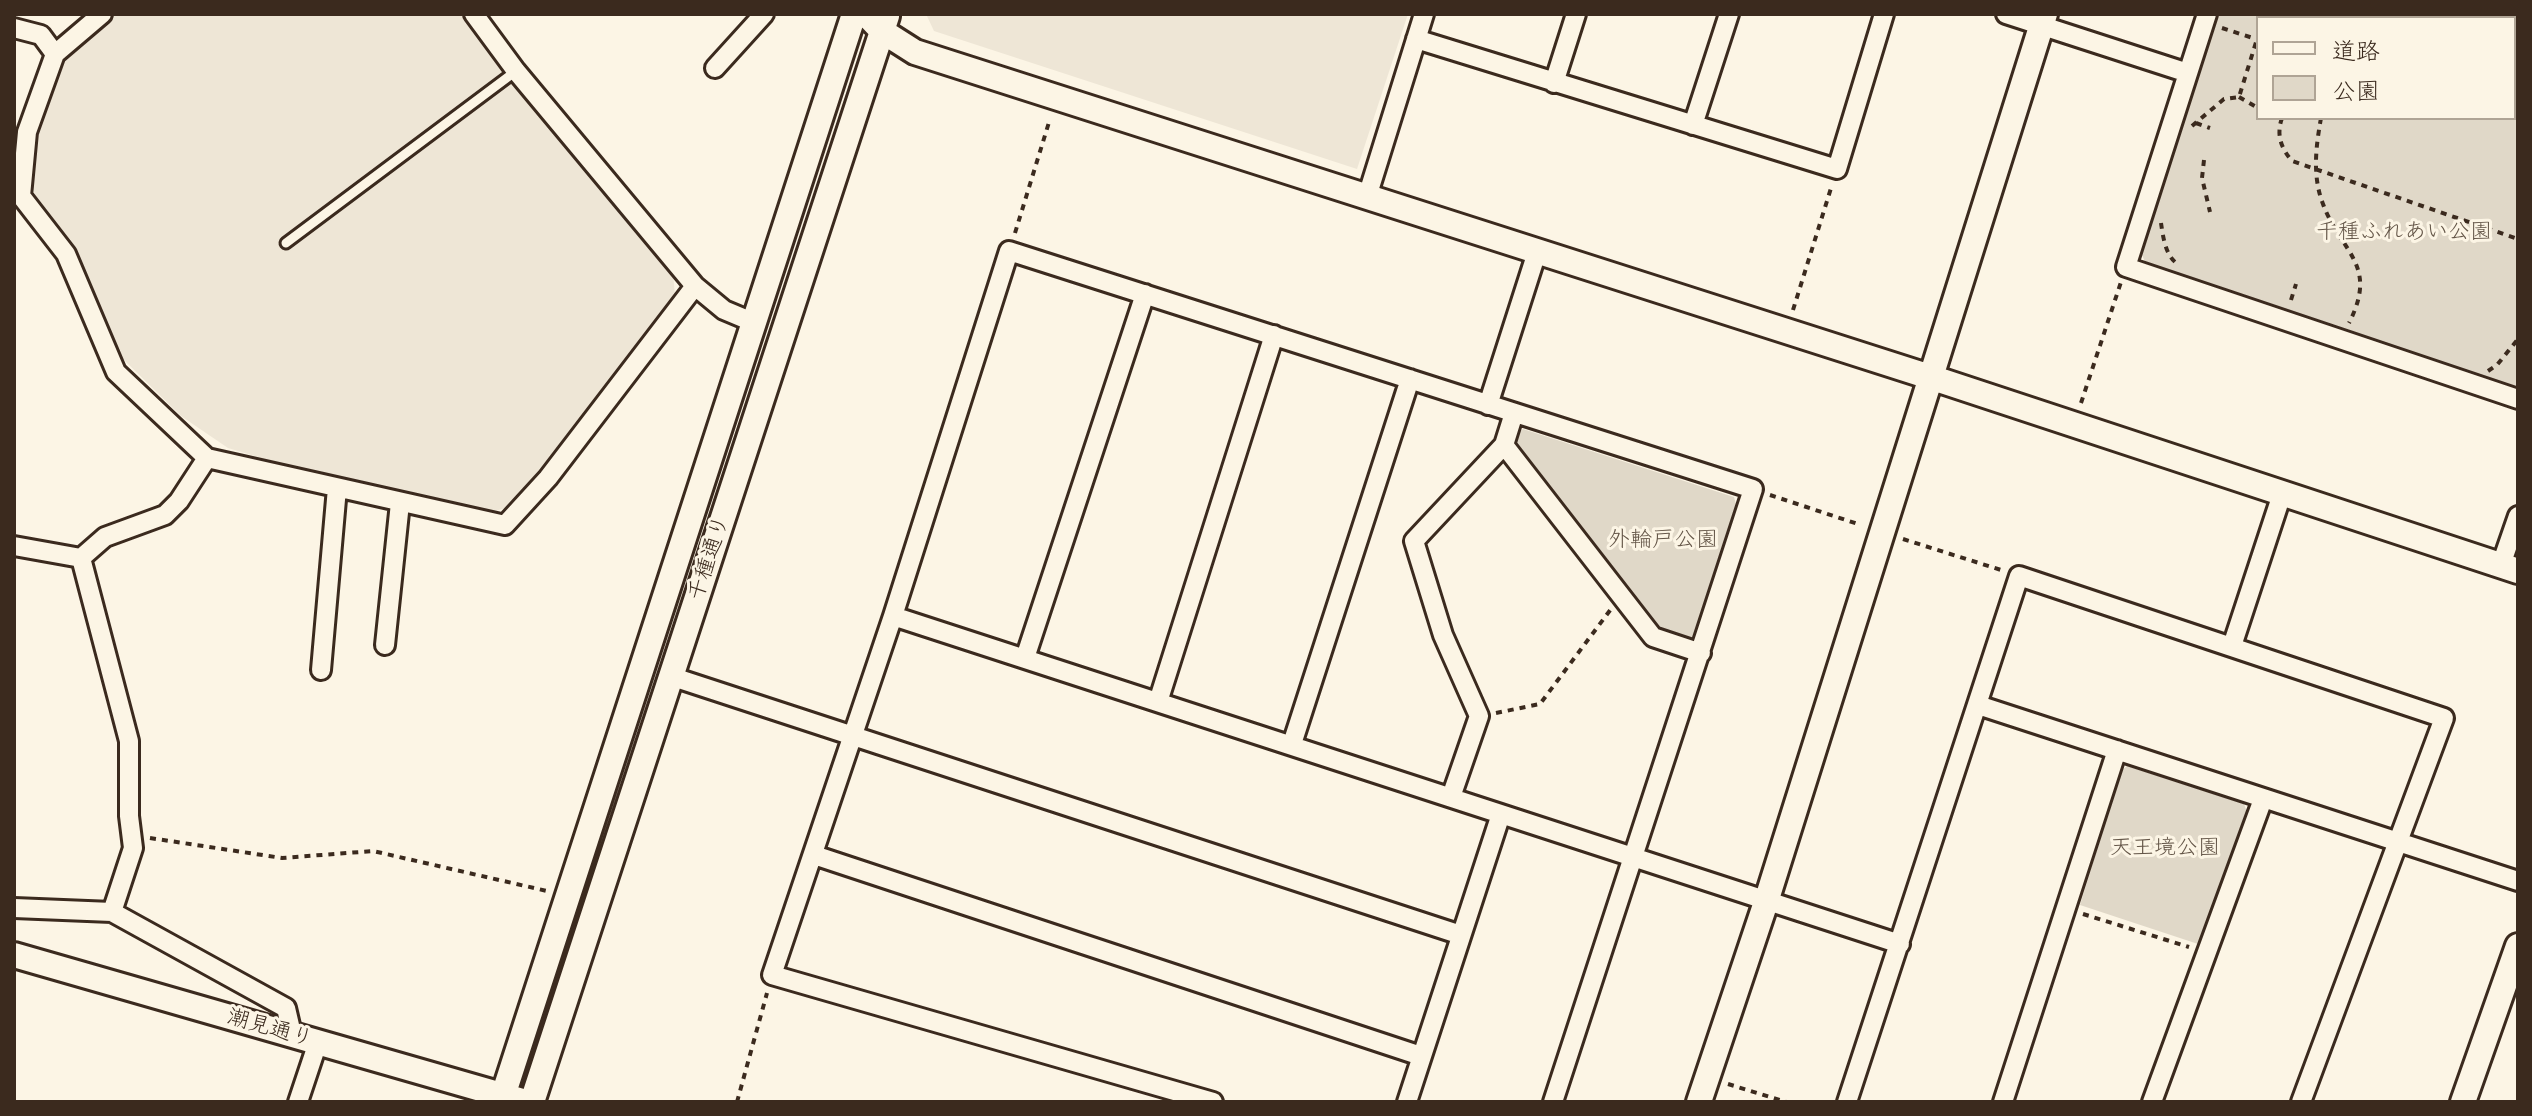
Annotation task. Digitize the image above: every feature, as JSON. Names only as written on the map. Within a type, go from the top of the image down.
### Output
[{"type":"street","points":[[102,14],[55,54],[27,132],[18,188],[66,254],[116,372],[207,458],[505,525],[548,478],[695,286]]},
{"type":"street","points":[[474,14],[516,71],[695,286],[724,310],[755,323]]},
{"type":"street","points":[[715,68],[764,14]]},
{"type":"street","name":"千種通り","points":[[510,1100],[569,897],[854,14]]},
{"type":"street","points":[[1367,197],[1424,14]]},
{"type":"street","points":[[1554,83],[1576,14]]},
{"type":"street","points":[[1693,125],[1729,14]]},
{"type":"street","points":[[1416,39],[1837,169],[1884,14]]},
{"type":"street","points":[[2006,14],[2043,20],[2188,73]]},
{"type":"street","points":[[2207,14],[2126,267],[2518,399]]},
{"type":"street","points":[[878,20],[915,52],[1930,377],[2510,568],[2518,516]]},
{"type":"street","name":"千種通り","points":[[532,1102],[878,20]]},
{"type":"street","points":[[1699,1102],[1766,902],[2043,20]]},
{"type":"street","points":[[14,28],[41,35],[55,54]]},
{"type":"street","points":[[1213,1102],[1183,1098],[772,975],[893,616],[1009,251],[1753,489],[1553,1102]]},
{"type":"street","points":[[1488,405],[1537,252]]},
{"type":"street","points":[[1025,658],[1145,294]]},
{"type":"street","points":[[1158,702],[1274,335]]},
{"type":"street","points":[[1292,744],[1410,379]]},
{"type":"street","points":[[1451,797],[1479,716],[1443,635],[1414,541],[1504,445],[1514,413]]},
{"type":"street","points":[[1504,445],[1653,637],[1701,653]]},
{"type":"street","points":[[81,558],[105,537],[165,515],[179,501],[207,458]]},
{"type":"street","points":[[321,670],[337,488]]},
{"type":"street","points":[[2232,646],[2282,494]]},
{"type":"street","points":[[385,645],[400,503]]},
{"type":"street","points":[[14,546],[81,558]]},
{"type":"street","points":[[81,558],[129,741],[133,848],[112,912]]},
{"type":"street","points":[[1847,1102],[2019,576],[2444,718],[2301,1102]]},
{"type":"street","points":[[893,616],[1900,944]]},
{"type":"street","points":[[670,676],[1461,935]]},
{"type":"street","points":[[1978,705],[2518,881]]},
{"type":"street","points":[[2003,1102],[2117,750]]},
{"type":"street","points":[[2152,1102],[2263,799]]},
{"type":"street","points":[[1407,1102],[1501,814]]},
{"type":"street","points":[[814,855],[1421,1056]]},
{"type":"street","points":[[14,908],[112,912],[286,1008],[292,1034]]},
{"type":"street","points":[[2463,1102],[2511,984],[2518,946]]},
{"type":"street","name":"潮見通り","points":[[14,955],[510,1100]]},
{"type":"street","points":[[298,1102],[318,1042]]},
{"type":"lane","points":[[286,243],[516,71]]},
{"type":"path","points":[[2221,28],[2256,40]]},
{"type":"path","points":[[2239,97],[2256,43]]},
{"type":"path","points":[[2194,114],[2190,128],[2224,99],[2239,97],[2256,107]]},
{"type":"path","points":[[1009,251],[1057,98]]},
{"type":"path","points":[[2281,120],[2279,132],[2284,152],[2292,161],[2518,239]]},
{"type":"path","points":[[2321,120],[2315,160],[2323,204],[2351,251],[2361,287],[2357,307],[2348,325],[2342,325]]},
{"type":"path","points":[[2196,123],[2210,128]]},
{"type":"path","points":[[2204,160],[2202,178],[2210,212]]},
{"type":"path","points":[[1786,331],[1837,169]]},
{"type":"path","points":[[2161,222],[2168,252],[2172,260],[2180,264]]},
{"type":"path","points":[[2074,424],[2126,267]]},
{"type":"path","points":[[2291,300],[2296,284]]},
{"type":"path","points":[[2284,298],[2301,304]]},
{"type":"path","points":[[2486,372],[2497,365],[2518,339]]},
{"type":"path","points":[[1479,716],[1540,704],[1620,598]]},
{"type":"path","points":[[131,835],[282,858],[373,851],[569,897]]},
{"type":"path","points":[[2066,908],[2205,952]]},
{"type":"path","points":[[737,1102],[772,975]]},
{"type":"path","points":[[1708,1078],[1786,1102]]},
{"type":"shaded area","points":[[117,14],[463,14],[548,123],[673,273],[675,296],[510,507],[491,512],[308,472],[228,448],[181,416],[122,358],[74,246],[36,199],[30,176],[30,161],[59,65],[72,48]]},
{"type":"shaded area","points":[[926,14],[1408,14],[1357,169],[934,31]]},
{"type":"green space","name":"千種ふれあい公園","points":[[2218,14],[2518,14],[2518,389],[2146,264],[2142,255]]},
{"type":"green space","name":"外輪戸公園","points":[[1523,429],[1734,497],[1737,508],[1696,639],[1685,642],[1655,632],[1515,449],[1516,434]]},
{"type":"green space","name":"天王境公園","points":[[2127,766],[2244,804],[2247,812],[2198,944],[2080,905],[2121,771]]}]
